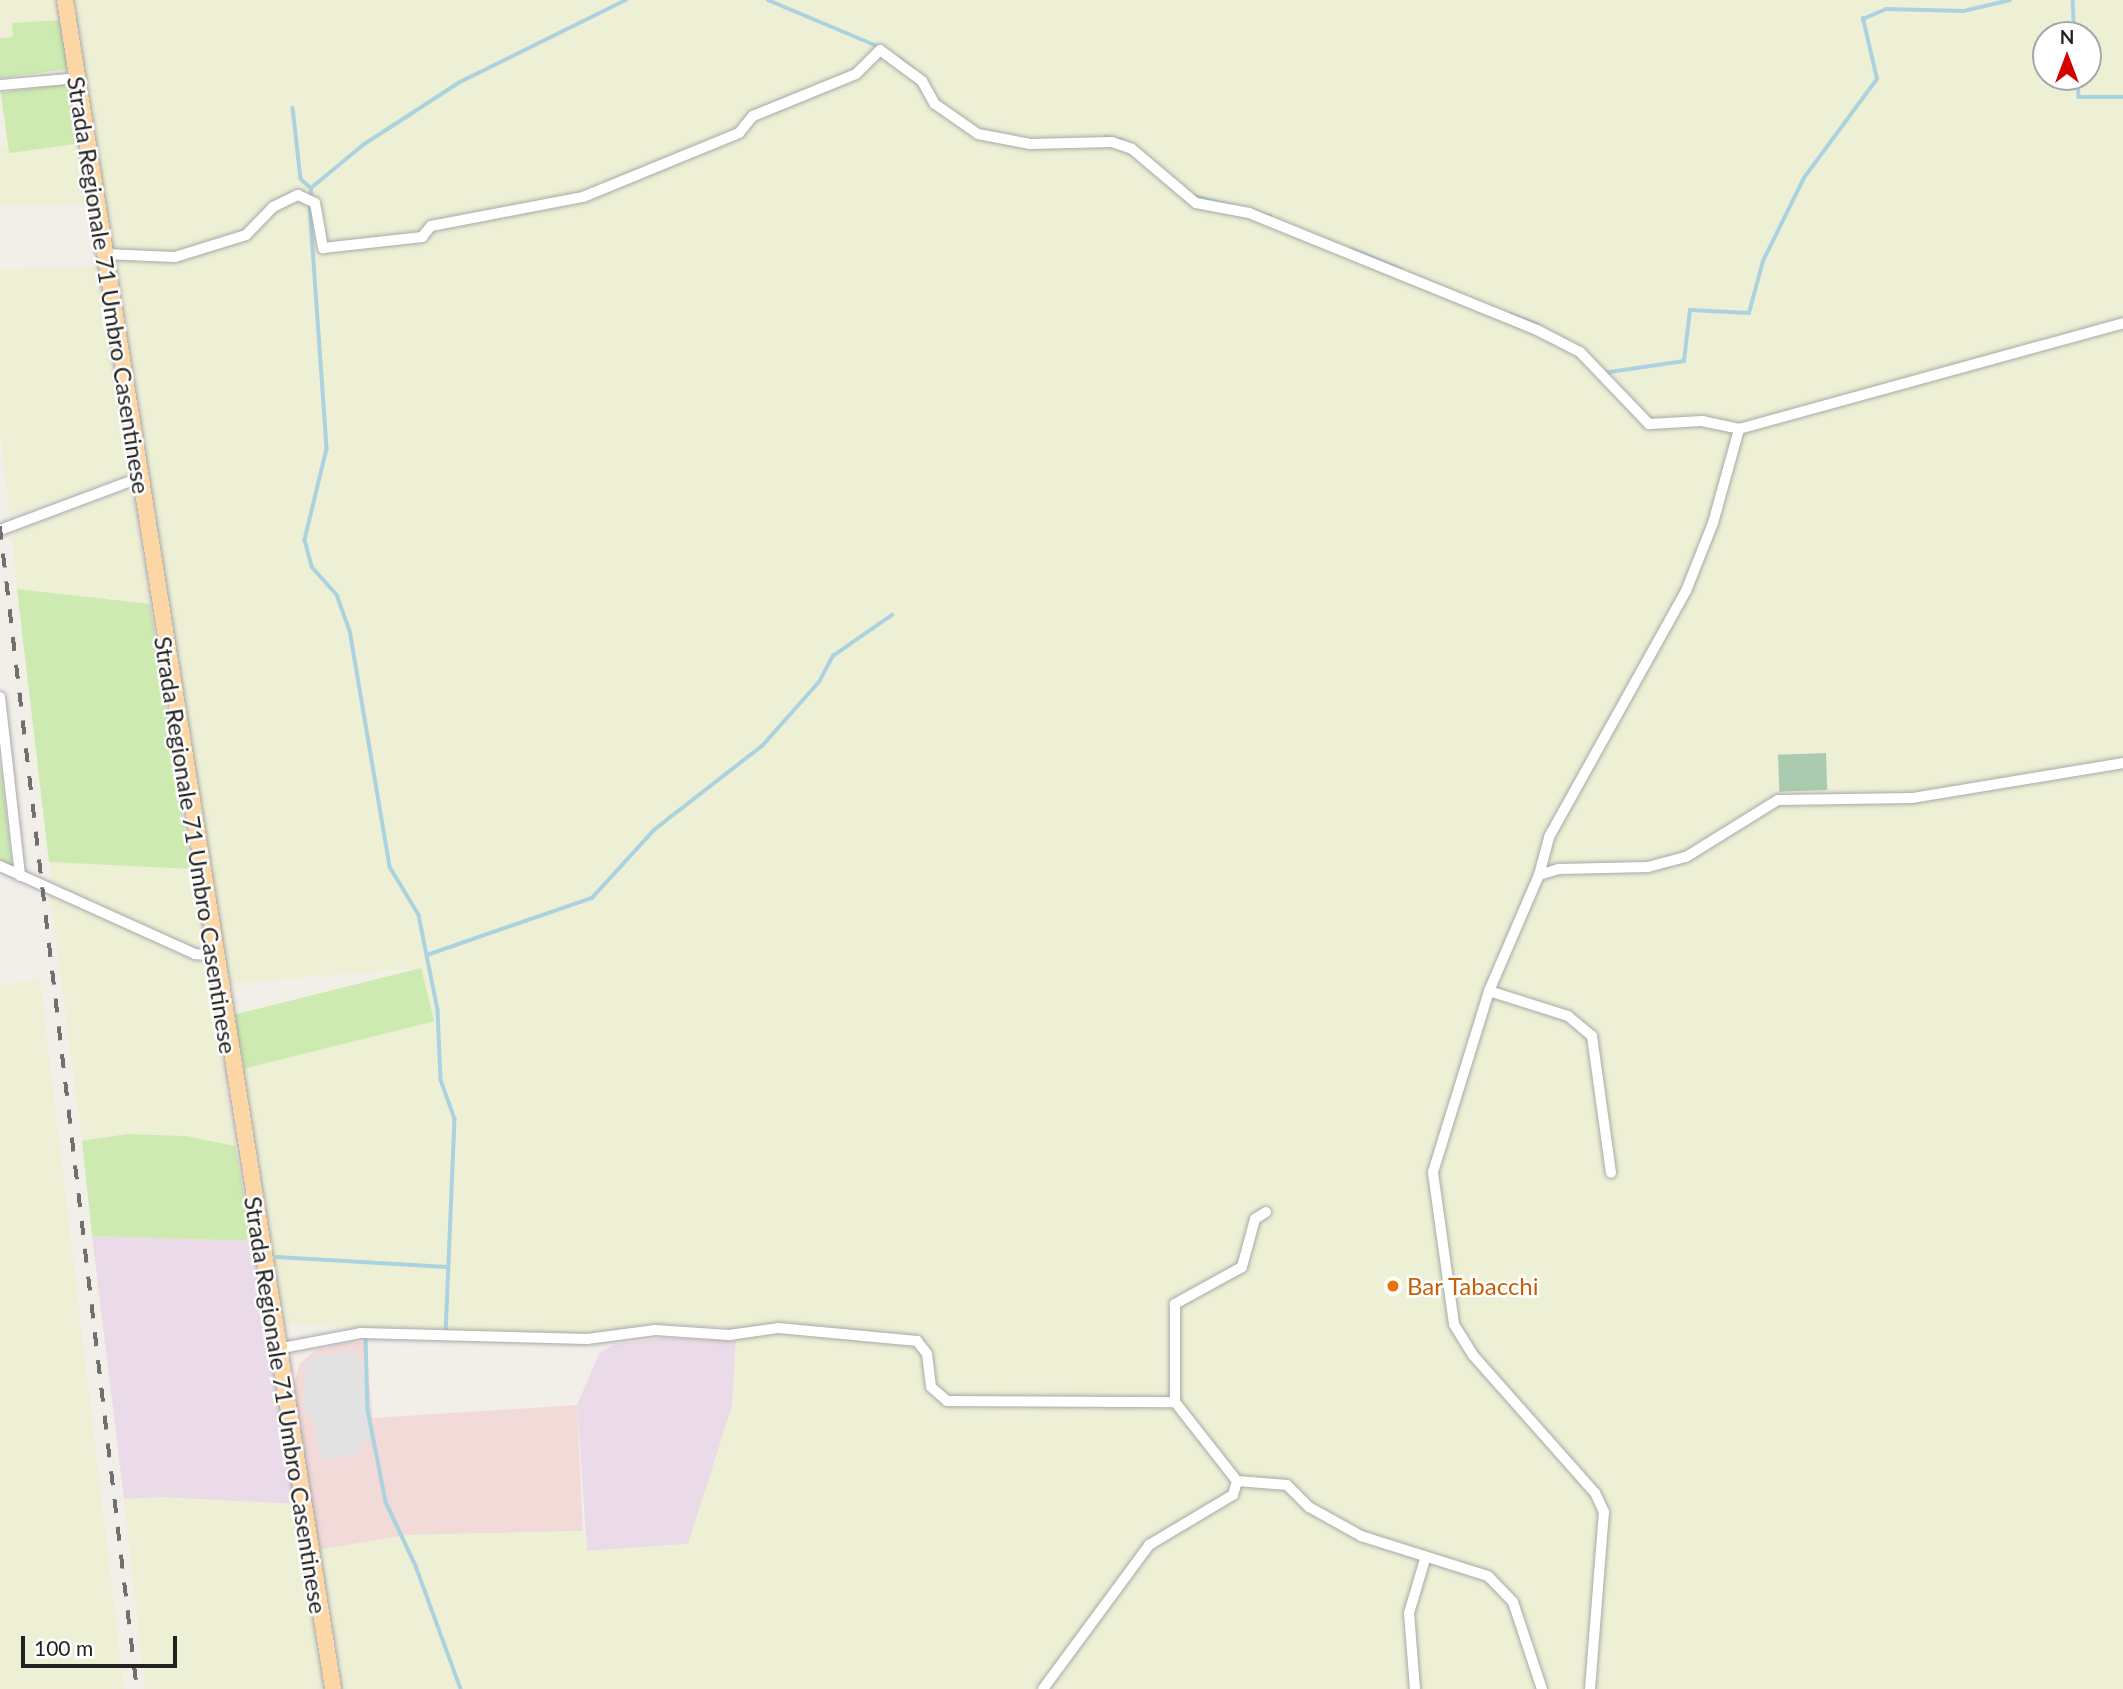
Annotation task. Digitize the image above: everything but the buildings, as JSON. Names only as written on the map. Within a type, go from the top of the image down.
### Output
[{"type":"main road","name":"Strada Regionale 71 Umbro Casentinese","points":[[65,0],[213,956],[333,1689]]},
{"type":"street","points":[[104,254],[175,257],[246,235],[273,207],[298,195],[315,204],[323,248],[422,237],[431,226],[583,197],[739,133],[753,116],[856,75],[880,50],[922,80],[935,104],[978,134],[1030,144],[1112,142],[1132,149],[1196,203],[1249,213],[1304,239],[1349,252],[1468,305],[1495,310],[1580,352],[1648,424],[1702,421],[1739,429],[2123,323]]},
{"type":"street","points":[[0,85],[78,78]]},
{"type":"street","points":[[1590,1689],[1604,1512],[1595,1493],[1473,1355],[1454,1324],[1438,1215],[1434,1157],[1449,1130],[1457,1085],[1489,991],[1539,875],[1549,837],[1686,591],[1713,523],[1739,429]]},
{"type":"street","points":[[0,530],[139,478]]},
{"type":"street","points":[[0,696],[20,876]]},
{"type":"street","points":[[1539,875],[1559,869],[1648,867],[1686,858],[1779,800],[1912,798],[2123,763]]},
{"type":"street","points":[[0,866],[195,954],[213,956]]},
{"type":"street","points":[[1489,991],[1568,1016],[1592,1036],[1600,1056],[1611,1173]]},
{"type":"street","points":[[1266,1212],[1255,1219],[1242,1267],[1175,1304],[1175,1402],[1237,1481],[1287,1485],[1309,1507],[1361,1536],[1425,1559],[1488,1576],[1513,1602],[1542,1689]]},
{"type":"street","points":[[277,1349],[361,1333],[587,1339],[655,1330],[729,1335],[779,1328],[917,1341],[928,1354],[931,1387],[947,1401],[1175,1402]]},
{"type":"street","points":[[1043,1689],[1149,1545],[1233,1495],[1237,1481]]},
{"type":"street","points":[[1415,1689],[1409,1613],[1425,1559]]},
{"type":"shaded area","points":[[92,1236],[252,1241],[296,1504],[124,1499]]},
{"type":"shaded area","points":[[663,1338],[736,1341],[732,1406],[699,1523],[688,1544],[587,1551],[577,1405],[600,1352],[616,1344]]},
{"type":"shaded area","points":[[350,1342],[365,1342],[373,1418],[577,1405],[583,1531],[407,1535],[318,1550],[292,1389],[300,1363],[317,1350]]},
{"type":"shaded area","points":[[351,1352],[366,1365],[374,1440],[361,1442],[363,1453],[321,1459],[314,1418],[305,1413],[305,1365],[313,1356]]},
{"type":"green space","points":[[0,0],[57,0],[60,20],[13,23],[13,37],[0,38]]},
{"type":"green space","points":[[73,0],[2123,0],[2123,1689],[340,1689],[318,1550],[407,1535],[583,1531],[587,1551],[688,1544],[732,1406],[736,1341],[728,1327],[652,1324],[594,1336],[441,1333],[290,1324],[278,1312],[235,1036],[433,1021],[420,968],[227,984]]},
{"type":"green space","points":[[60,20],[68,69],[0,78],[0,38],[13,37],[12,23]]},
{"type":"green space","points":[[70,83],[78,143],[9,153],[1,93]]},
{"type":"green space","points":[[78,143],[88,204],[0,206],[0,147]]},
{"type":"green space","points":[[98,267],[127,475],[10,516],[0,432],[0,269]]},
{"type":"green space","points":[[132,490],[150,604],[17,589],[12,533]]},
{"type":"green space","points":[[17,589],[150,604],[191,869],[49,862]]},
{"type":"green space","points":[[1826,753],[1827,790],[1779,792],[1778,755]]},
{"type":"green space","points":[[0,760],[12,866],[0,860]]},
{"type":"green space","points":[[49,862],[191,869],[202,944],[193,947],[51,882]]},
{"type":"green space","points":[[50,894],[208,967],[235,1146],[186,1136],[127,1134],[82,1141]]},
{"type":"green space","points":[[421,968],[434,1021],[245,1069],[232,1015]]},
{"type":"green space","points":[[40,979],[124,1689],[0,1689],[0,985]]},
{"type":"green space","points":[[127,1134],[186,1136],[235,1146],[252,1241],[92,1236],[82,1141]]},
{"type":"green space","points":[[162,1497],[296,1504],[323,1689],[145,1689],[124,1499]]},
{"type":"waterway","points":[[311,197],[311,188],[363,145],[460,82],[626,0]]},
{"type":"waterway","points":[[768,0],[882,48]]},
{"type":"waterway","points":[[1603,373],[1684,361],[1690,310],[1749,313],[1763,261],[1804,178],[1877,79],[1863,19],[1886,9],[1964,11],[2010,0]]},
{"type":"waterway","points":[[2073,0],[2074,21]]},
{"type":"waterway","points":[[900,59],[913,69]]},
{"type":"waterway","points":[[2079,91],[2079,97],[2123,97]]},
{"type":"waterway","points":[[293,108],[301,179],[311,188]]},
{"type":"waterway","points":[[1106,137],[1122,140]]},
{"type":"waterway","points":[[1194,196],[1270,216]]},
{"type":"waterway","points":[[310,205],[327,449],[305,540],[312,567],[337,595],[350,630],[390,867],[419,915],[438,1010],[441,1080],[455,1119],[446,1334]]},
{"type":"waterway","points":[[1352,249],[1400,269]]},
{"type":"waterway","points":[[1510,314],[1538,325]]},
{"type":"waterway","points":[[427,955],[592,898],[654,830],[763,745],[819,682],[833,656],[892,615]]},
{"type":"waterway","points":[[277,1257],[447,1267]]},
{"type":"waterway","points":[[366,1336],[368,1410],[386,1502],[416,1566],[461,1689]]},
{"type":"railway","points":[[0,526],[137,1689]]},
{"type":"place","name":"Bar Tabacchi","points":[[1393,1286]]}]
